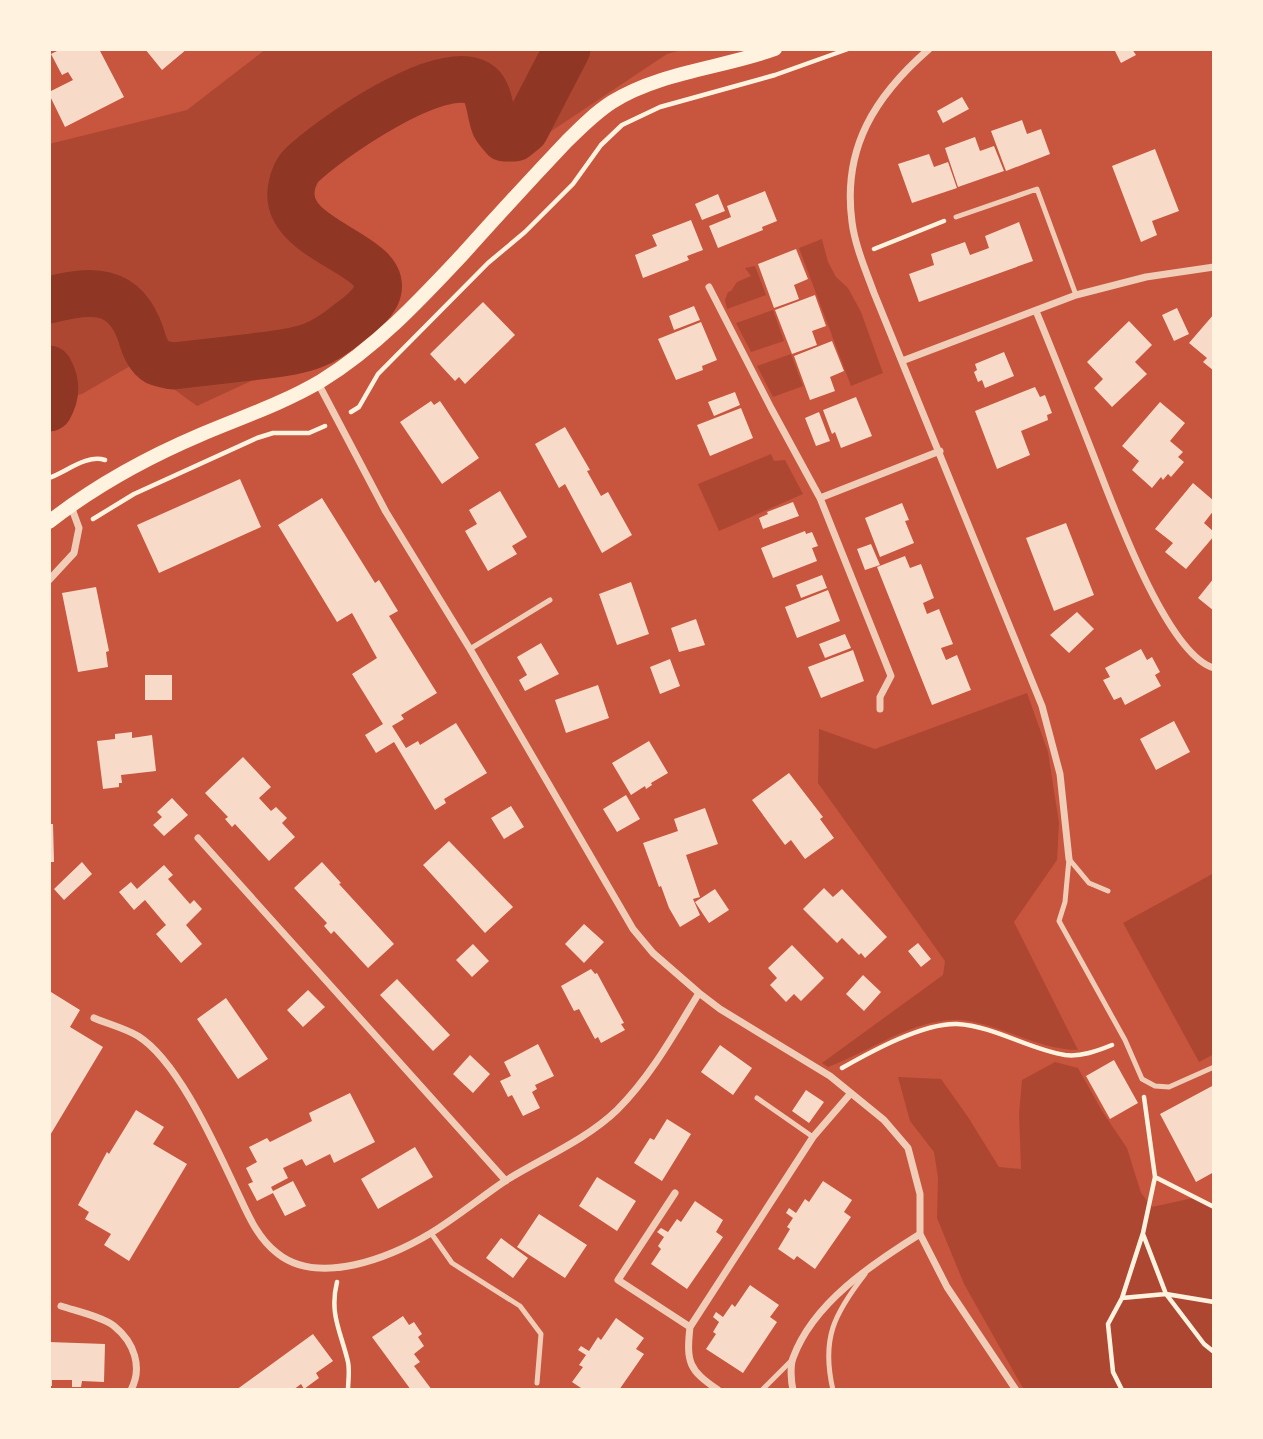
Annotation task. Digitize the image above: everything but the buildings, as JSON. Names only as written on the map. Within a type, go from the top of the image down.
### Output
[{"type":"main road","points":[[49,522],[70,505],[124,471],[318,382],[357,356],[412,308],[591,117],[613,102],[638,89],[775,49]]},
{"type":"street","points":[[929,49],[890,86],[873,110],[860,138],[853,164],[850,195],[852,224],[860,254],[902,361],[1042,706],[1060,774],[1069,859]]},
{"type":"street","points":[[902,361],[1076,295],[1146,277],[1214,267]]},
{"type":"street","points":[[709,287],[820,498],[891,676],[880,697],[880,709]]},
{"type":"street","points":[[1036,311],[1139,569],[1163,613],[1194,655],[1214,668]]},
{"type":"street","points":[[318,382],[386,512],[470,649],[633,929],[653,953],[699,993],[720,1009],[830,1076],[884,1120],[908,1147],[920,1194],[920,1234],[947,1287],[1016,1390]]},
{"type":"street","points":[[820,498],[940,451]]},
{"type":"street","points":[[49,580],[74,552],[79,528],[70,505]]},
{"type":"street","points":[[198,838],[506,1181]]},
{"type":"street","points":[[94,1018],[138,1036],[162,1058],[202,1122],[262,1238],[277,1254],[300,1265],[328,1270],[376,1257],[431,1233],[506,1181],[594,1128],[614,1112],[654,1067],[699,993]]},
{"type":"street","points":[[718,1390],[696,1375],[688,1351],[690,1327],[813,1137],[850,1093]]},
{"type":"street","points":[[675,1193],[618,1280],[690,1327]]},
{"type":"street","points":[[793,1390],[792,1360],[814,1319],[840,1292],[920,1234]]},
{"type":"street","points":[[61,1306],[113,1325],[130,1343],[139,1365],[131,1390]]},
{"type":"lane","points":[[956,217],[1037,189],[1076,295]]},
{"type":"lane","points":[[470,649],[550,600]]},
{"type":"lane","points":[[1069,859],[1088,883],[1108,891]]},
{"type":"lane","points":[[1069,859],[1065,902],[1059,921],[1125,1040],[1142,1079],[1155,1086],[1170,1087],[1214,1067]]},
{"type":"lane","points":[[757,1098],[813,1137]]},
{"type":"lane","points":[[431,1233],[452,1263],[520,1306],[541,1334],[537,1383]]},
{"type":"lane","points":[[833,1390],[827,1365],[830,1334],[843,1302],[866,1273]]},
{"type":"lane","points":[[762,1390],[792,1360]]},
{"type":"path","points":[[860,254],[956,217]]},
{"type":"path","points":[[49,478],[90,459],[100,458],[124,471]]},
{"type":"path","points":[[830,1076],[870,1053],[937,1025],[959,1024],[1066,1055],[1091,1053],[1125,1040]]},
{"type":"path","points":[[1122,1390],[1114,1372],[1108,1324],[1122,1298],[1143,1233],[1155,1177],[1142,1079]]},
{"type":"path","points":[[1155,1177],[1214,1207]]},
{"type":"path","points":[[1143,1233],[1166,1294],[1204,1344],[1214,1352]]},
{"type":"path","points":[[339,1276],[333,1298],[336,1323],[349,1365],[348,1390]]},
{"type":"path","points":[[1122,1298],[1166,1294],[1214,1302]]},
{"type":"shaded area","points":[[266,49],[685,49],[667,54],[526,148],[509,141],[499,132],[484,90],[474,82],[457,80],[438,83],[417,90],[373,113],[308,159],[294,178],[292,202],[301,219],[311,230],[363,263],[379,287],[301,358],[197,406],[137,362],[82,394],[49,401],[49,144],[187,110]]},
{"type":"shaded area","points":[[822,239],[828,262],[836,277],[848,288],[861,312],[883,373],[851,386],[799,248]]},
{"type":"shaded area","points":[[755,266],[766,295],[727,309],[725,300],[728,292],[737,282],[751,276],[745,268]]},
{"type":"shaded area","points":[[773,310],[784,341],[751,352],[736,323]]},
{"type":"shaded area","points":[[791,354],[803,386],[773,397],[757,366]]},
{"type":"shaded area","points":[[771,454],[774,461],[785,460],[803,494],[719,531],[698,484]]},
{"type":"shaded area","points":[[1027,693],[1048,752],[1059,823],[1057,860],[1014,922],[1078,1050],[1052,1047],[987,1025],[955,1020],[917,1027],[828,1067],[822,1063],[943,975],[945,961],[818,783],[819,729],[875,749]]},
{"type":"shaded area","points":[[1214,873],[1214,1054],[1199,1062],[1123,923]]},
{"type":"shaded area","points":[[1055,1062],[1078,1068],[1127,1148],[1141,1193],[1152,1207],[1193,1198],[1214,1205],[1214,1390],[1024,1390],[964,1284],[937,1218],[938,1178],[934,1152],[910,1121],[898,1077],[941,1079],[999,1167],[1021,1169],[1019,1114],[1022,1080]]},
{"type":"waterway","points":[[49,300],[79,294],[105,295],[116,300],[134,319],[151,357],[157,362],[173,366],[283,353],[319,343],[368,307],[376,296],[378,281],[370,269],[355,257],[302,221],[292,205],[292,185],[300,168],[334,139],[385,106],[438,83],[460,79],[482,87],[496,128],[504,138],[515,138],[525,130],[567,49]]},
{"type":"waterway","points":[[49,369],[55,388],[49,408]]}]
